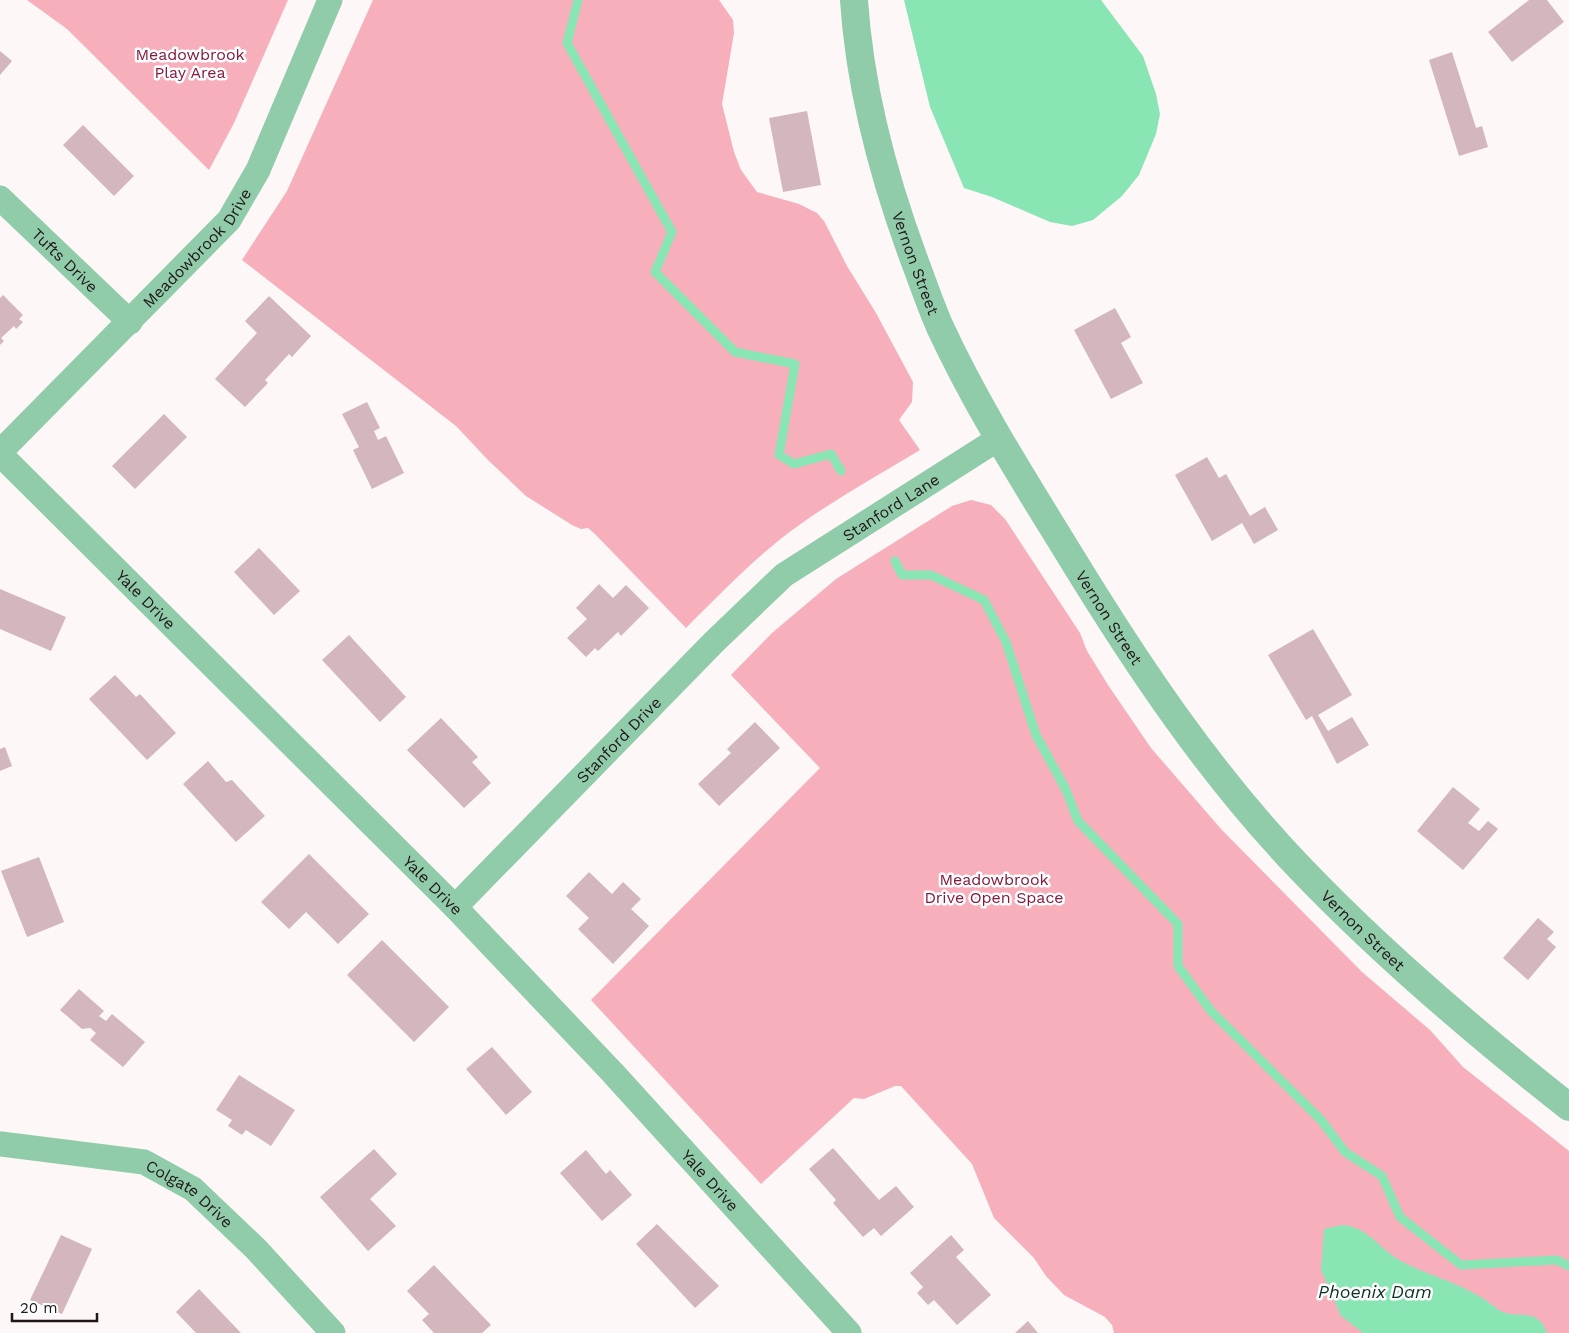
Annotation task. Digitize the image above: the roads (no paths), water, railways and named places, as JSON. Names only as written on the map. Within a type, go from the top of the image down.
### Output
[{"type":"street","name":"Meadowbrook Drive","points":[[0,453],[229,220],[258,170],[330,0]]},
{"type":"street","name":"Vernon Street","points":[[854,0],[856,27],[870,114],[903,231],[939,326],[998,439],[1152,686],[1217,774],[1299,867],[1377,945],[1504,1056],[1569,1107]]},
{"type":"street","name":"Tufts Drive","points":[[0,198],[130,322]]},
{"type":"street","name":"Stanford Lane","points":[[784,575],[998,439]]},
{"type":"street","name":"Yale Drive","points":[[0,453],[455,907],[612,1072],[850,1333]]},
{"type":"street","name":"Stanford Drive","points":[[455,907],[714,642],[784,575]]},
{"type":"street","name":"Colgate Drive","points":[[0,1144],[144,1162],[185,1184],[193,1189],[256,1249],[333,1333]]},
{"type":"water","points":[[904,0],[1101,0],[1143,56],[1156,94],[1160,114],[1156,134],[1139,175],[1122,196],[1093,220],[1072,226],[1050,222],[992,197],[964,188],[930,107]]},
{"type":"water","name":"Phoenix Dam","points":[[1342,1225],[1360,1230],[1403,1262],[1468,1290],[1499,1310],[1506,1313],[1533,1316],[1543,1324],[1547,1333],[1363,1333],[1341,1316],[1321,1270],[1324,1229]]},
{"type":"waterway","points":[[578,0],[567,43],[672,232],[655,272],[735,352],[795,364],[779,455],[794,464],[831,454],[841,471]]},
{"type":"waterway","points":[[895,561],[902,575],[931,575],[984,600],[1006,642],[1036,735],[1066,790],[1078,821],[1178,924],[1178,966],[1211,1011],[1321,1120],[1345,1152],[1382,1176],[1400,1217],[1461,1265],[1557,1260],[1569,1266]]},
{"type":"park label","name":"Meadowbrook Play Area","points":[[190,63]]},
{"type":"park label","name":"Meadowbrook Drive Open Space","points":[[994,888]]}]
